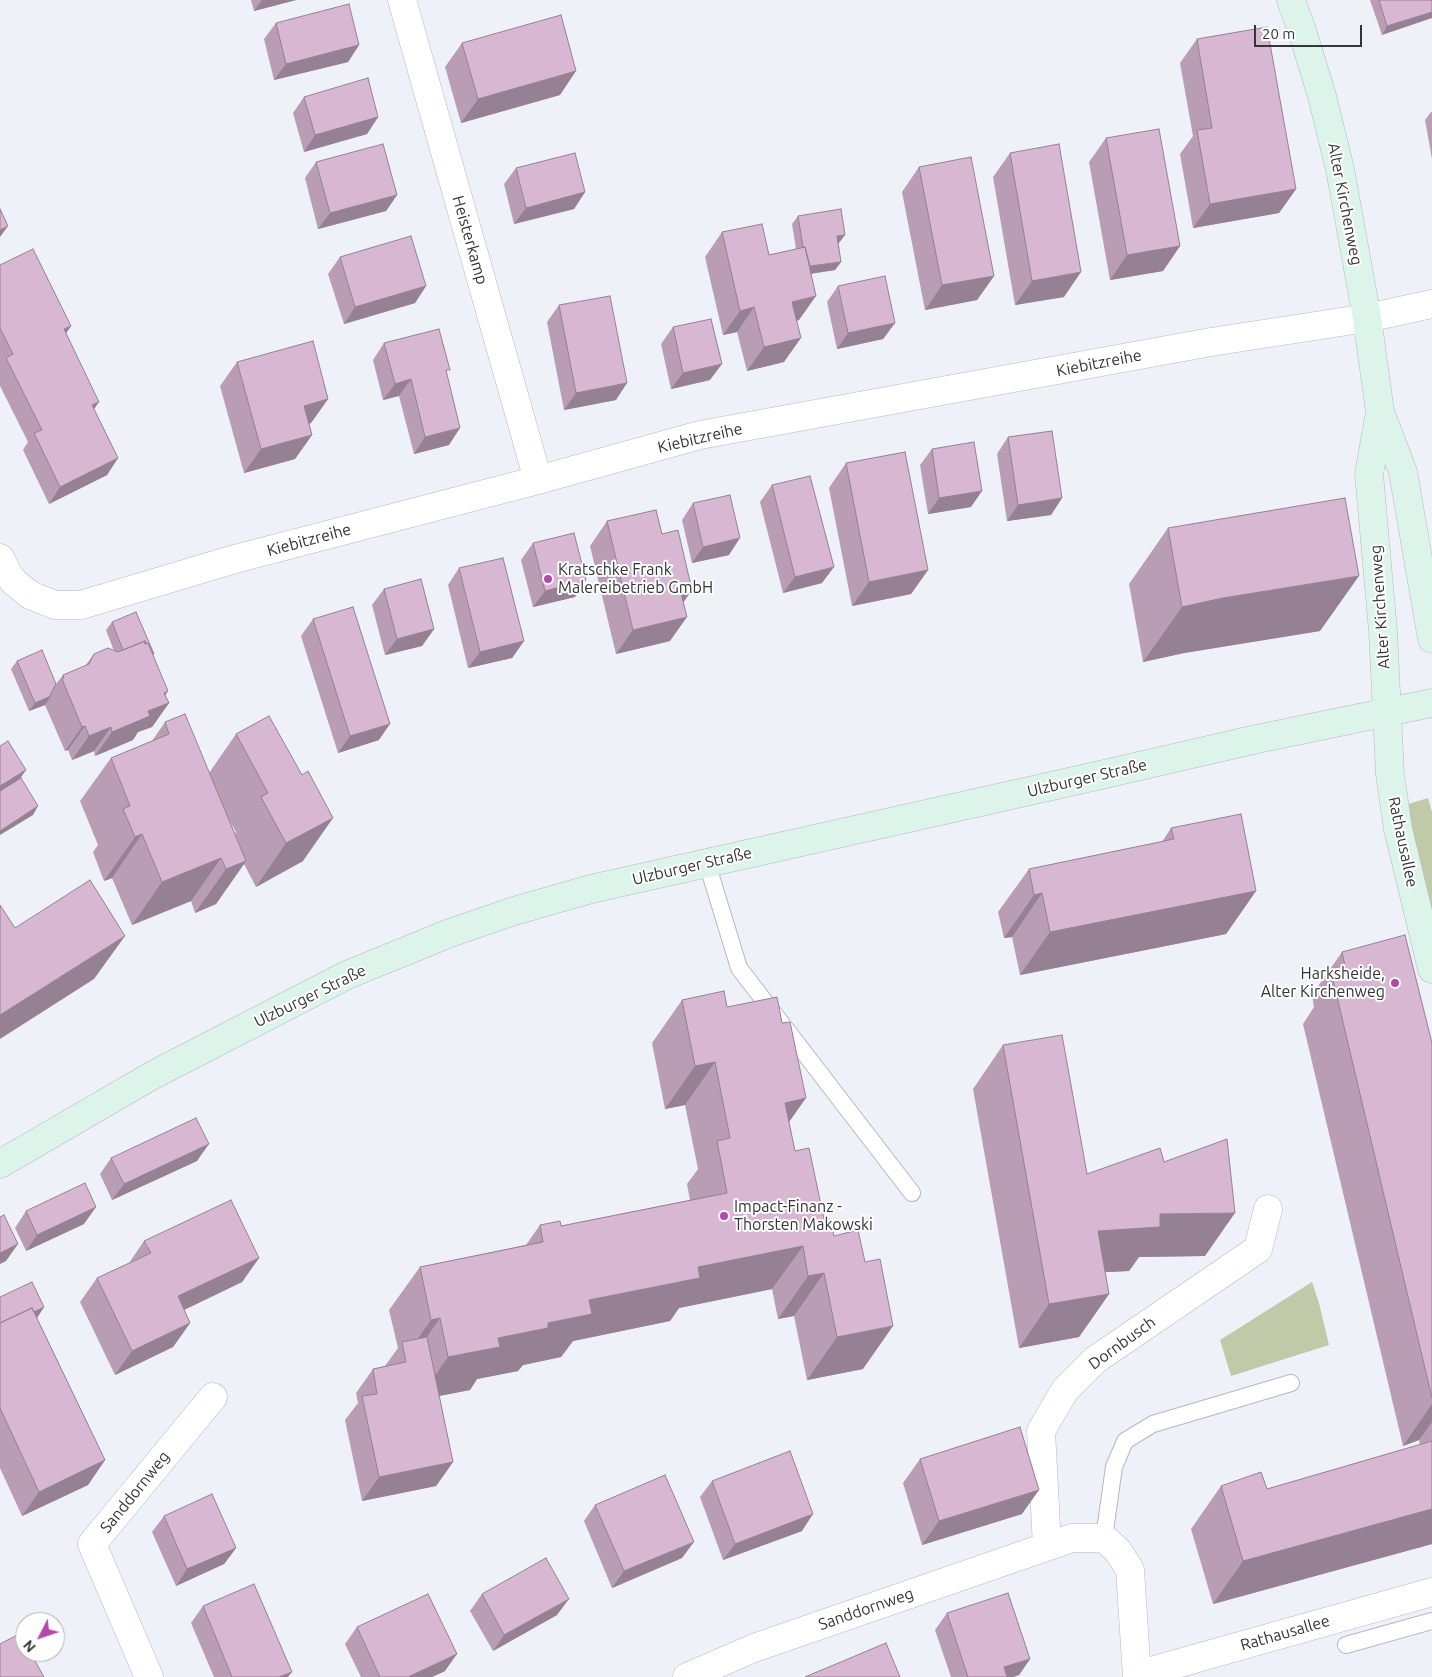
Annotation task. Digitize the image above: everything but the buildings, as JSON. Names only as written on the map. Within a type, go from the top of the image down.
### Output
[{"type":"main road","name":"Alter Kirchenweg","points":[[1291,0],[1322,96],[1340,169],[1380,412],[1403,472],[1432,639]]},
{"type":"main road","name":"Alter Kirchenweg","points":[[1380,412],[1369,474],[1383,631],[1386,713]]},
{"type":"main road","name":"Ulzburger Straße","points":[[0,1164],[153,1075],[347,975],[450,933],[514,911],[591,889],[1257,739],[1432,703]]},
{"type":"main road","name":"Rathausallee","points":[[1386,713],[1390,774],[1398,829],[1432,969]]},
{"type":"street","name":"Heisterkamp","points":[[402,0],[538,480]]},
{"type":"street","name":"Kiebitzreihe","points":[[0,558],[6,572],[14,582],[30,595],[54,605],[81,605],[235,559],[538,480],[700,435],[1211,342],[1366,318],[1432,304]]},
{"type":"street","name":"Dornbusch","points":[[1047,1546],[1041,1431],[1065,1390],[1095,1360],[1258,1249],[1268,1208]]},
{"type":"street","name":"Sanddornweg","points":[[150,1677],[92,1544],[213,1398]]},
{"type":"street","name":"Sanddornweg","points":[[687,1677],[754,1648],[1047,1546],[1072,1538],[1104,1538]]},
{"type":"street","points":[[1104,1538],[1118,1551],[1130,1570],[1137,1676]]},
{"type":"street","name":"Rathausallee","points":[[1137,1676],[1432,1592]]},
{"type":"lane","points":[[706,863],[738,968],[912,1193]]},
{"type":"lane","points":[[1104,1538],[1114,1467],[1125,1441],[1154,1424],[1291,1383]]},
{"type":"lane","points":[[1346,1645],[1432,1621]]},
{"type":"green space","points":[[1428,798],[1432,812],[1432,931],[1402,806]]},
{"type":"green space","points":[[1312,1282],[1329,1345],[1231,1376],[1220,1340]]},
{"type":"place","name":"Kratschke Frank Malereibetrieb GmbH","points":[[548,579]]},
{"type":"place","name":"Harksheide, Alter Kirchenweg","points":[[1395,983]]},
{"type":"place","name":"Impact-Finanz - Thorsten Makowski","points":[[724,1216]]}]
